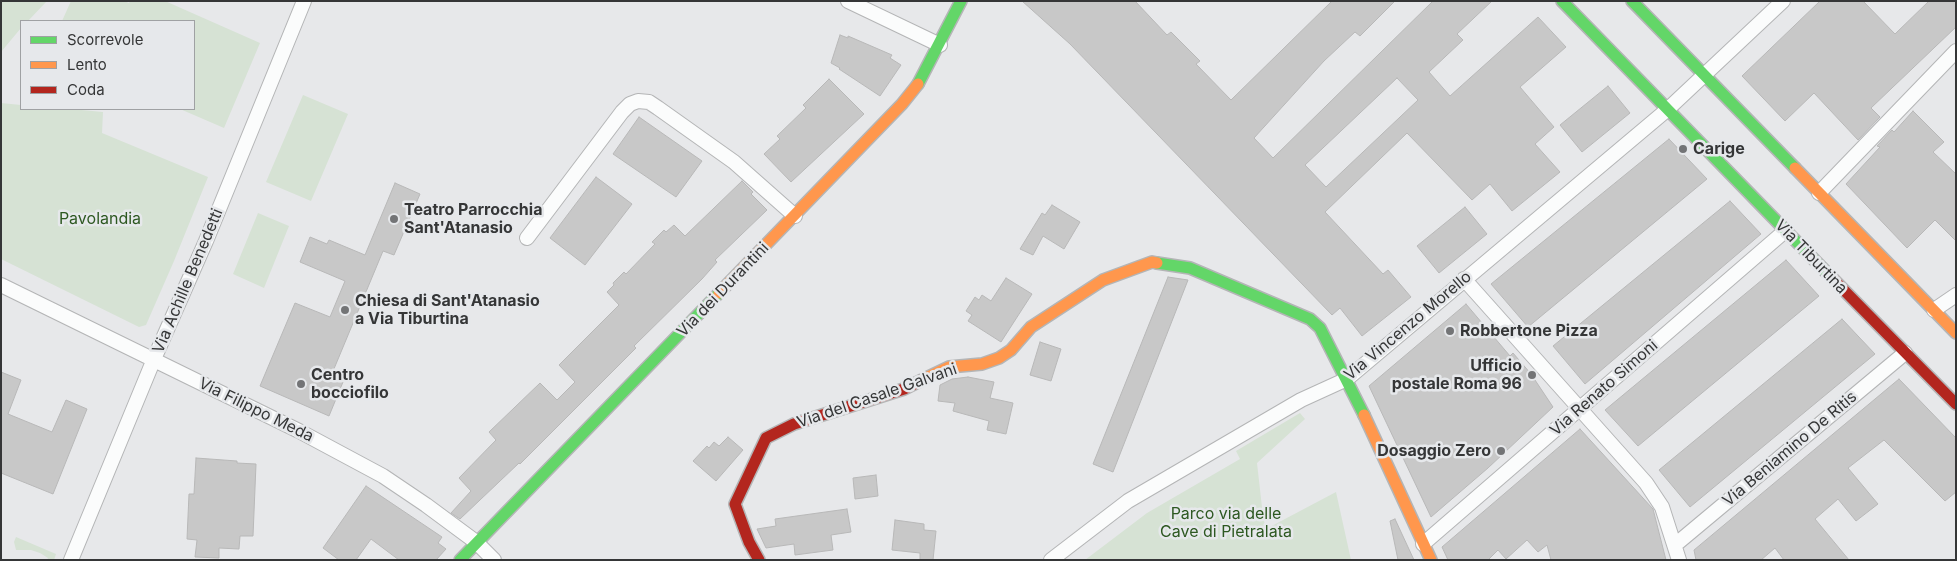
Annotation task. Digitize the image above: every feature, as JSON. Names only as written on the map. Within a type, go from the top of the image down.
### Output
[{"type":"street","name":"Via Achille Benedetti","points":[[71,560],[154,359],[206,241],[304,1]]},
{"type":"street","points":[[848,1],[940,45]]},
{"type":"street","name":"Via dei Durantini","points":[[460,560],[913,92],[940,45],[961,1]]},
{"type":"street","name":"Via Tiburtina","points":[[1562,1],[1785,232],[1956,404]]},
{"type":"street","points":[[1632,1],[1956,333]]},
{"type":"street","points":[[1668,109],[1783,1]]},
{"type":"street","points":[[1819,193],[1956,51]]},
{"type":"street","points":[[527,238],[622,112],[630,104],[638,100],[649,102],[734,162],[758,181],[795,216]]},
{"type":"street","name":"Via Vincenzo Morello","points":[[1051,560],[1128,501],[1301,400],[1347,379],[1668,109]]},
{"type":"street","name":"Via Renato Simoni","points":[[1423,544],[1785,232]]},
{"type":"street","name":"Via del Casale Galvani","points":[[759,560],[735,504],[766,438],[794,424],[904,389],[948,367],[982,364],[999,358],[1011,350],[1031,327],[1103,280],[1152,262],[1190,268],[1310,319],[1320,328],[1347,379],[1431,560]]},
{"type":"street","points":[[1464,279],[1655,494],[1662,507],[1679,560]]},
{"type":"street","name":"Via Filippo Meda","points":[[1,285],[321,442],[384,476],[476,542],[494,560]]},
{"type":"street","points":[[1934,310],[1956,294]]},
{"type":"street","name":"Via Beniamino De Ritis","points":[[1675,545],[1905,353]]},
{"type":"green space","points":[[1,1],[47,1],[29,20],[20,20],[20,29],[1,52]]},
{"type":"green space","points":[[71,1],[124,1],[129,3],[130,1],[165,1],[260,43],[224,128],[182,110],[195,110],[195,20],[62,20]]},
{"type":"green space","points":[[303,95],[348,114],[311,201],[266,182]]},
{"type":"green space","name":"Pavolandia","points":[[1,103],[20,105],[20,110],[103,112],[102,133],[208,177],[146,325],[139,327],[1,259]]},
{"type":"green space","points":[[258,213],[289,226],[264,288],[233,274]]},
{"type":"green space","name":"Parco via delle Cave di Pietralata","points":[[1300,413],[1305,419],[1257,463],[1266,529],[1336,492],[1351,560],[1085,560],[1147,513],[1240,459],[1236,451]]},
{"type":"green space","points":[[16,537],[56,554],[54,560],[47,560],[48,558],[40,553],[31,550],[16,550],[14,542]]},
{"type":"building","points":[[1022,1],[1135,1],[1167,35],[1171,32],[1200,61],[1196,64],[1231,100],[1332,1],[1395,1],[1360,36],[1355,32],[1324,61],[1254,138],[1273,158],[1433,1],[1492,1],[1457,34],[1463,40],[1429,72],[1450,96],[1538,17],[1566,47],[1520,87],[1554,127],[1535,144],[1560,172],[1512,211],[1490,184],[1472,200],[1407,133],[1325,212],[1383,274],[1388,270],[1411,297],[1362,336],[1340,308],[1332,315],[1070,44]],"holes":[[[1397,78],[1418,100],[1326,187],[1305,165]]]},
{"type":"building","points":[[1820,1],[1863,1],[1895,34],[1929,1],[1956,1],[1956,27],[1871,108],[1880,117],[1858,140],[1814,93],[1785,121],[1742,76]]},
{"type":"building","points":[[840,35],[848,38],[848,36],[892,55],[890,58],[901,65],[880,96],[831,63]]},
{"type":"building","points":[[829,79],[864,114],[791,182],[764,154],[780,139],[777,136],[806,108],[803,105]]},
{"type":"building","points":[[1608,86],[1630,113],[1582,152],[1560,125]]},
{"type":"building","points":[[1913,111],[1944,142],[1933,152],[1956,174],[1956,241],[1935,220],[1907,248],[1846,184],[1880,147],[1877,146],[1892,130],[1894,132]]},
{"type":"building","points":[[639,117],[702,161],[676,197],[613,154]]},
{"type":"building","points":[[1669,139],[1707,179],[1528,327],[1491,284]]},
{"type":"building","points":[[596,177],[632,204],[585,265],[550,238]]},
{"type":"building","points":[[742,181],[753,192],[751,194],[767,210],[715,260],[717,262],[702,279],[520,464],[460,519],[451,513],[471,491],[459,478],[496,440],[489,432],[540,383],[557,400],[575,382],[559,365],[619,305],[607,292],[614,285],[613,283],[624,272],[626,274],[655,244],[652,242],[664,230],[666,232],[674,225],[685,236]]},
{"type":"building","points":[[395,183],[420,194],[394,255],[383,251],[331,376],[343,382],[329,416],[260,386],[295,303],[330,317],[345,281],[300,262],[310,237],[327,244],[329,240],[365,255]]},
{"type":"building","points":[[1730,201],[1761,234],[1585,384],[1553,346]]},
{"type":"building","points":[[1052,205],[1080,222],[1064,249],[1043,236],[1033,255],[1020,249],[1042,213],[1045,215]]},
{"type":"building","points":[[1465,207],[1487,234],[1439,273],[1417,246]]},
{"type":"building","points":[[1786,260],[1819,296],[1638,446],[1605,410]]},
{"type":"building","points":[[1168,277],[1188,280],[1113,472],[1093,464]]},
{"type":"building","points":[[1006,278],[1032,294],[1001,342],[968,321],[972,315],[966,311],[975,297],[979,300],[982,295],[991,301]]},
{"type":"building","points":[[1466,304],[1510,356],[1513,353],[1531,374],[1553,407],[1488,468],[1431,517],[1369,386]]},
{"type":"building","points":[[1842,319],[1875,354],[1690,507],[1659,470]]},
{"type":"building","points":[[1040,342],[1061,349],[1051,381],[1030,375]]},
{"type":"building","points":[[1,372],[21,380],[8,414],[52,432],[66,400],[87,409],[53,494],[1,473]]},
{"type":"building","points":[[968,377],[994,382],[990,398],[1013,403],[1006,434],[987,430],[989,421],[953,411],[955,403],[938,401],[940,385],[952,379]]},
{"type":"building","points":[[1899,379],[1956,438],[1956,492],[1945,501],[1884,440],[1848,468],[1878,504],[1856,521],[1838,499],[1815,519],[1849,560],[1784,560],[1775,548],[1761,560],[1696,560],[1694,550]]},
{"type":"building","points":[[1580,429],[1653,509],[1666,560],[1551,560],[1547,545],[1538,552],[1527,540],[1506,559],[1498,550],[1488,560],[1448,560],[1442,547]]},
{"type":"building","points":[[728,437],[743,450],[716,481],[693,461],[707,446],[709,448],[714,442],[719,446]]},
{"type":"building","points":[[196,458],[256,464],[253,536],[240,536],[239,549],[219,548],[219,558],[195,557],[197,540],[187,539],[189,494],[194,494]]},
{"type":"building","points":[[876,475],[878,496],[855,499],[853,478]]},
{"type":"building","points":[[366,486],[442,537],[438,543],[446,549],[436,560],[399,560],[371,539],[356,560],[339,560],[323,548]]},
{"type":"building","points":[[847,509],[851,532],[831,535],[833,550],[795,555],[794,544],[766,548],[757,529],[776,526],[775,519]]},
{"type":"building","points":[[1395,519],[1414,560],[1398,560],[1390,521]]},
{"type":"building","points":[[895,520],[924,524],[924,530],[936,531],[933,560],[920,560],[920,553],[892,550]]},
{"type":"traffic: fast","points":[[918,84],[961,1]]},
{"type":"traffic: fast","points":[[1562,1],[1829,275]]},
{"type":"traffic: fast","points":[[1632,1],[1795,168]]},
{"type":"traffic: fast","points":[[1157,263],[1190,268],[1310,319],[1320,328],[1364,415]]},
{"type":"traffic: fast","points":[[460,560],[719,293]]},
{"type":"traffic: slow","points":[[719,293],[902,104],[918,84]]},
{"type":"traffic: slow","points":[[1795,168],[1956,333]]},
{"type":"traffic: slow","points":[[924,379],[949,367],[982,364],[999,358],[1011,350],[1031,327],[1103,280],[1152,262],[1157,263]]},
{"type":"traffic: slow","points":[[1364,415],[1431,560]]},
{"type":"traffic: jam","points":[[1829,275],[1956,404]]},
{"type":"traffic: jam","points":[[759,560],[749,542],[735,504],[766,438],[794,424],[904,389],[924,379]]},
{"type":"place","name":"Carige","points":[[1683,149]]},
{"type":"place","name":"Teatro Parrocchia Sant'Atanasio","points":[[394,219]]},
{"type":"place","name":"Chiesa di Sant'Atanasio a Via Tiburtina","points":[[345,310]]},
{"type":"place","name":"Robbertone Pizza","points":[[1450,331]]},
{"type":"place","name":"Ufficio postale Roma 96","points":[[1532,375]]},
{"type":"place","name":"Centro bocciofilo","points":[[301,384]]},
{"type":"place","name":"Dosaggio Zero","points":[[1501,451]]}]
